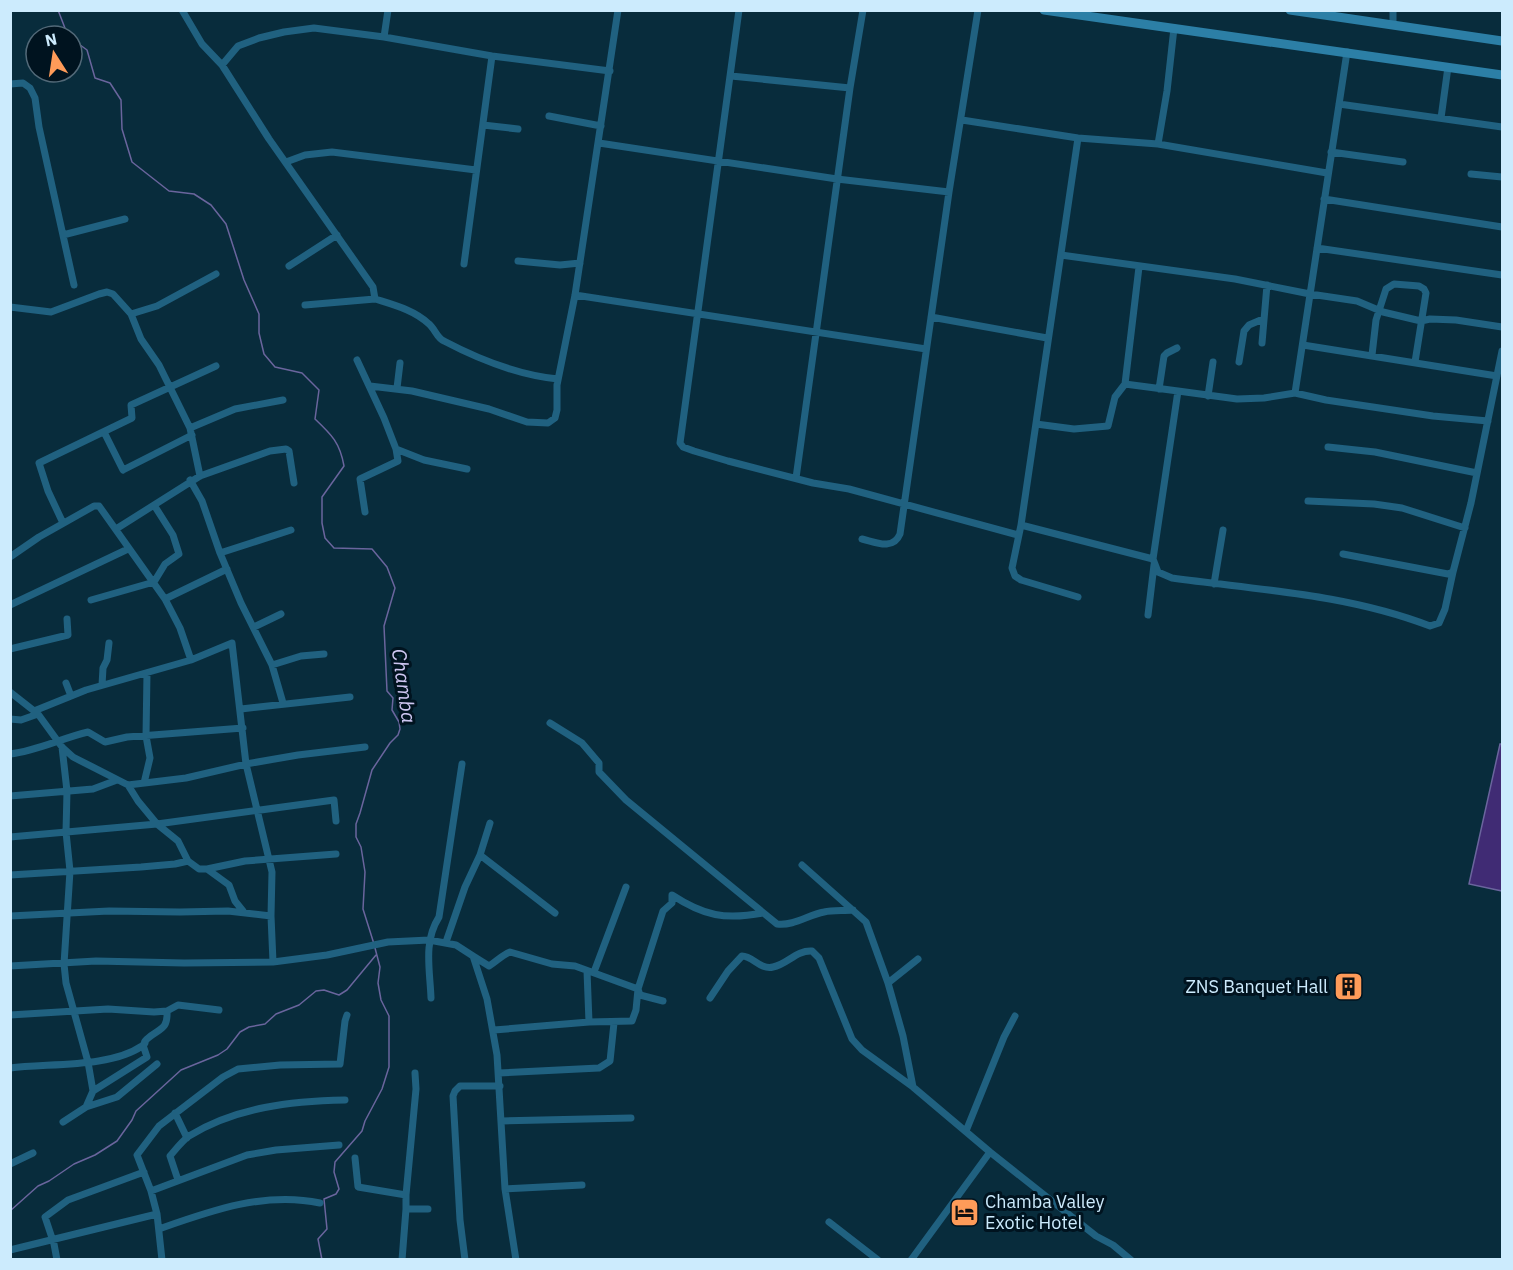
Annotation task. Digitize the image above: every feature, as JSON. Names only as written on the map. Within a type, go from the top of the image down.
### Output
[{"type":"main road","points":[[1044,10],[1503,75]]},
{"type":"main road","points":[[1290,10],[1335,14],[1503,41]]},
{"type":"street","points":[[182,10],[202,44],[222,65],[269,139],[371,283],[375,298]]},
{"type":"street","points":[[384,37],[388,10]]},
{"type":"street","points":[[370,386],[397,388],[542,424],[552,421],[556,415],[556,390],[575,295],[618,10]]},
{"type":"street","points":[[739,10],[680,443],[683,447],[705,454],[1018,535]]},
{"type":"street","points":[[796,478],[815,331],[863,10]]},
{"type":"street","points":[[862,539],[886,544],[896,541],[900,534],[949,192],[978,10]]},
{"type":"street","points":[[1393,10],[1393,25]]},
{"type":"street","points":[[222,65],[238,46],[284,32],[314,28],[384,37],[492,56],[610,71]]},
{"type":"street","points":[[1158,144],[1174,28]]},
{"type":"street","points":[[1295,393],[1347,52]]},
{"type":"street","points":[[464,264],[492,56]]},
{"type":"street","points":[[1441,118],[1448,67]]},
{"type":"street","points":[[731,76],[850,88]]},
{"type":"street","points":[[10,84],[23,83],[30,88],[35,98],[39,127],[74,285]]},
{"type":"street","points":[[1339,104],[1503,128]]},
{"type":"street","points":[[549,116],[601,126]]},
{"type":"street","points":[[962,120],[1078,138],[1158,144],[1327,173]]},
{"type":"street","points":[[483,125],[518,129]]},
{"type":"street","points":[[1078,138],[1021,525],[1012,568],[1015,576],[1021,580],[1078,597]]},
{"type":"street","points":[[598,143],[837,179],[949,192]]},
{"type":"street","points":[[286,162],[305,155],[332,152],[476,170]]},
{"type":"street","points":[[1331,152],[1403,162]]},
{"type":"street","points":[[1472,174],[1503,177]]},
{"type":"street","points":[[1324,199],[1503,227]]},
{"type":"street","points":[[63,235],[125,219]]},
{"type":"street","points":[[289,266],[337,235]]},
{"type":"street","points":[[1317,248],[1503,275]]},
{"type":"street","points":[[1061,255],[1267,285],[1357,301],[1378,310],[1421,321],[1456,320],[1503,327]]},
{"type":"street","points":[[518,261],[560,265],[580,263]]},
{"type":"street","points":[[1036,424],[1074,429],[1108,426],[1115,398],[1125,384],[1139,267]]},
{"type":"street","points":[[131,314],[157,306],[216,274]]},
{"type":"street","points":[[1372,355],[1378,310],[1386,289],[1394,284],[1419,286],[1426,293],[1415,362]]},
{"type":"street","points":[[1262,343],[1267,285]]},
{"type":"street","points":[[10,307],[51,312],[107,292],[112,294],[131,314],[141,339],[159,365],[191,431],[200,476]]},
{"type":"street","points":[[575,295],[926,349]]},
{"type":"street","points":[[305,305],[375,298],[409,310],[428,323],[443,341],[463,349],[476,358],[533,376],[558,379]]},
{"type":"street","points":[[931,317],[1047,338]]},
{"type":"street","points":[[1239,362],[1244,330],[1263,319]]},
{"type":"street","points":[[1303,345],[1497,376]]},
{"type":"street","points":[[1159,389],[1164,357],[1177,348]]},
{"type":"street","points":[[1154,562],[1158,572],[1172,578],[1335,598],[1406,616],[1430,626],[1439,623],[1445,609],[1465,528],[1503,351]]},
{"type":"street","points":[[357,360],[396,449],[398,461],[360,479],[365,512]]},
{"type":"street","points":[[1208,396],[1213,362]]},
{"type":"street","points":[[397,388],[400,363]]},
{"type":"street","points":[[63,523],[38,464],[132,418],[131,405],[216,366]]},
{"type":"street","points":[[1125,384],[1238,399],[1295,393],[1326,400],[1433,416],[1488,421]]},
{"type":"street","points":[[1148,615],[1178,391]]},
{"type":"street","points":[[104,432],[123,470],[235,409],[284,400]]},
{"type":"street","points":[[1328,447],[1375,452],[1477,473]]},
{"type":"street","points":[[116,529],[190,480],[270,451],[286,449],[289,451],[294,483]]},
{"type":"street","points":[[396,449],[424,460],[467,469]]},
{"type":"street","points":[[190,480],[202,501],[220,553],[272,665],[283,703]]},
{"type":"street","points":[[1308,501],[1374,504],[1402,508],[1465,528]]},
{"type":"street","points":[[10,557],[63,523],[98,505],[165,599],[180,628],[191,660]]},
{"type":"street","points":[[91,600],[154,582],[165,564],[178,555],[173,535],[154,505]]},
{"type":"street","points":[[1021,525],[1154,562]]},
{"type":"street","points":[[220,553],[291,530]]},
{"type":"street","points":[[1214,584],[1222,530]]},
{"type":"street","points":[[10,605],[128,549]]},
{"type":"street","points":[[1343,554],[1448,574],[1453,572]]},
{"type":"street","points":[[165,599],[227,568]]},
{"type":"street","points":[[254,627],[282,615]]},
{"type":"street","points":[[10,649],[68,635],[67,619]]},
{"type":"street","points":[[102,684],[109,643]]},
{"type":"street","points":[[10,719],[21,720],[102,684],[191,660],[232,643],[246,764],[273,877],[271,916],[273,962]]},
{"type":"street","points":[[272,665],[301,656],[324,654]]},
{"type":"street","points":[[144,783],[150,758],[146,736],[147,673]]},
{"type":"street","points":[[66,683],[71,696]]},
{"type":"street","points":[[10,692],[36,712],[62,747],[81,762],[128,785],[186,778],[298,755],[365,747]]},
{"type":"street","points":[[241,709],[350,697]]},
{"type":"street","points":[[550,723],[582,743],[599,763],[599,772],[626,800],[777,924],[783,925],[823,912],[853,910]]},
{"type":"street","points":[[10,754],[27,752],[57,740],[88,732],[104,742],[127,737],[243,728]]},
{"type":"street","points":[[62,747],[67,791],[66,832],[70,871],[64,964],[66,983],[88,1062],[93,1091],[86,1107]]},
{"type":"street","points":[[431,998],[429,940],[432,928],[439,917],[462,764]]},
{"type":"street","points":[[10,796],[95,788],[117,780]]},
{"type":"street","points":[[128,785],[157,824],[178,841],[188,861],[199,869],[269,858],[336,854]]},
{"type":"street","points":[[10,837],[157,824],[334,800],[336,821]]},
{"type":"street","points":[[447,942],[465,886],[480,855],[490,824]]},
{"type":"street","points":[[480,855],[555,913]]},
{"type":"street","points":[[10,875],[150,866],[188,861]]},
{"type":"street","points":[[802,865],[866,922],[888,983],[903,1036],[913,1087]]},
{"type":"street","points":[[207,869],[229,885],[235,902],[243,911]]},
{"type":"street","points":[[589,1022],[590,972],[626,886]]},
{"type":"street","points":[[494,1029],[633,1020],[638,989],[663,911],[672,903],[672,894],[700,912],[719,916],[763,913]]},
{"type":"street","points":[[10,916],[68,912],[243,911],[271,916]]},
{"type":"street","points":[[10,966],[96,961],[273,962],[327,955],[388,942],[429,940],[447,942],[465,950],[489,966],[510,952],[552,964],[575,966],[638,989]]},
{"type":"street","points":[[710,998],[728,970],[742,956],[747,956],[761,966],[772,968],[801,952],[812,951],[819,958],[852,1039],[862,1050],[913,1087],[1096,1236],[1116,1242],[1131,1260]]},
{"type":"street","points":[[473,956],[483,982],[494,1029],[500,1086],[505,1189],[516,1260]]},
{"type":"street","points":[[888,983],[918,958]]},
{"type":"street","points":[[638,989],[640,995],[663,1000]]},
{"type":"street","points":[[10,1015],[108,1009],[167,1011],[178,1005],[219,1010]]},
{"type":"street","points":[[10,1068],[109,1059],[143,1045],[147,1038],[164,1028],[167,1011]]},
{"type":"street","points":[[159,1259],[158,1214],[137,1155],[159,1126],[223,1077],[238,1069],[280,1065],[340,1064],[347,1015]]},
{"type":"street","points":[[966,1131],[1004,1037],[1015,1016]]},
{"type":"street","points":[[499,1072],[599,1068],[609,1061],[614,1023]]},
{"type":"street","points":[[93,1091],[147,1057],[143,1045]]},
{"type":"street","points":[[63,1122],[86,1107],[115,1098],[156,1064]]},
{"type":"street","points":[[402,1260],[416,1089],[415,1073]]},
{"type":"street","points":[[465,1260],[460,1220],[453,1096],[460,1086],[500,1086]]},
{"type":"street","points":[[178,1180],[170,1156],[187,1138],[213,1125],[252,1110],[286,1104],[345,1100]]},
{"type":"street","points":[[175,1113],[187,1138]]},
{"type":"street","points":[[502,1121],[631,1118]]},
{"type":"street","points":[[151,1191],[247,1155],[276,1150],[339,1145]]},
{"type":"street","points":[[911,1260],[990,1152]]},
{"type":"street","points":[[10,1164],[33,1153]]},
{"type":"street","points":[[355,1158],[358,1187],[406,1195]]},
{"type":"street","points":[[57,1260],[45,1217],[68,1200],[144,1172]]},
{"type":"street","points":[[505,1189],[582,1185]]},
{"type":"street","points":[[159,1229],[231,1205],[291,1200],[320,1203]]},
{"type":"street","points":[[405,1209],[428,1209]]},
{"type":"street","points":[[10,1250],[158,1214]]},
{"type":"street","points":[[829,1222],[878,1260]]},
{"type":"shaded area","points":[[1500,744],[1502,744],[1502,891],[1469,884]]},
{"type":"waterway","name":"Chamba","points":[[58,10],[63,24]]},
{"type":"waterway","name":"Chamba","points":[[84,48],[87,50],[95,78],[110,83],[121,100],[122,129],[132,162],[169,191],[194,194],[211,205],[226,224],[244,280],[259,314],[259,333],[264,354],[275,367],[302,373],[319,390],[315,419],[338,445],[344,466],[322,497],[322,523],[325,538],[334,548],[372,549],[387,567],[395,588],[384,626],[387,691],[393,698],[392,710],[400,729],[372,770],[356,824],[356,837],[361,847],[365,872],[363,909],[374,944]]},
{"type":"waterway","name":"Chamba","points":[[322,1260],[318,1239],[327,1229],[324,1199],[336,1194],[339,1189],[334,1172],[335,1162],[362,1131],[382,1089],[389,1067],[389,1016],[381,1000],[378,983],[380,967],[375,948]]},
{"type":"waterway","points":[[10,1211],[38,1186],[117,1141],[136,1111],[181,1070],[218,1055],[227,1049],[240,1032],[249,1027],[265,1024],[276,1014],[299,1005],[316,991],[324,990],[339,995],[347,990],[376,955]]},
{"type":"place","name":"ZNS Banquet Hall","points":[[1349,987]]},
{"type":"place","name":"Chamba Valley Exotic Hotel","points":[[964,1212]]}]
